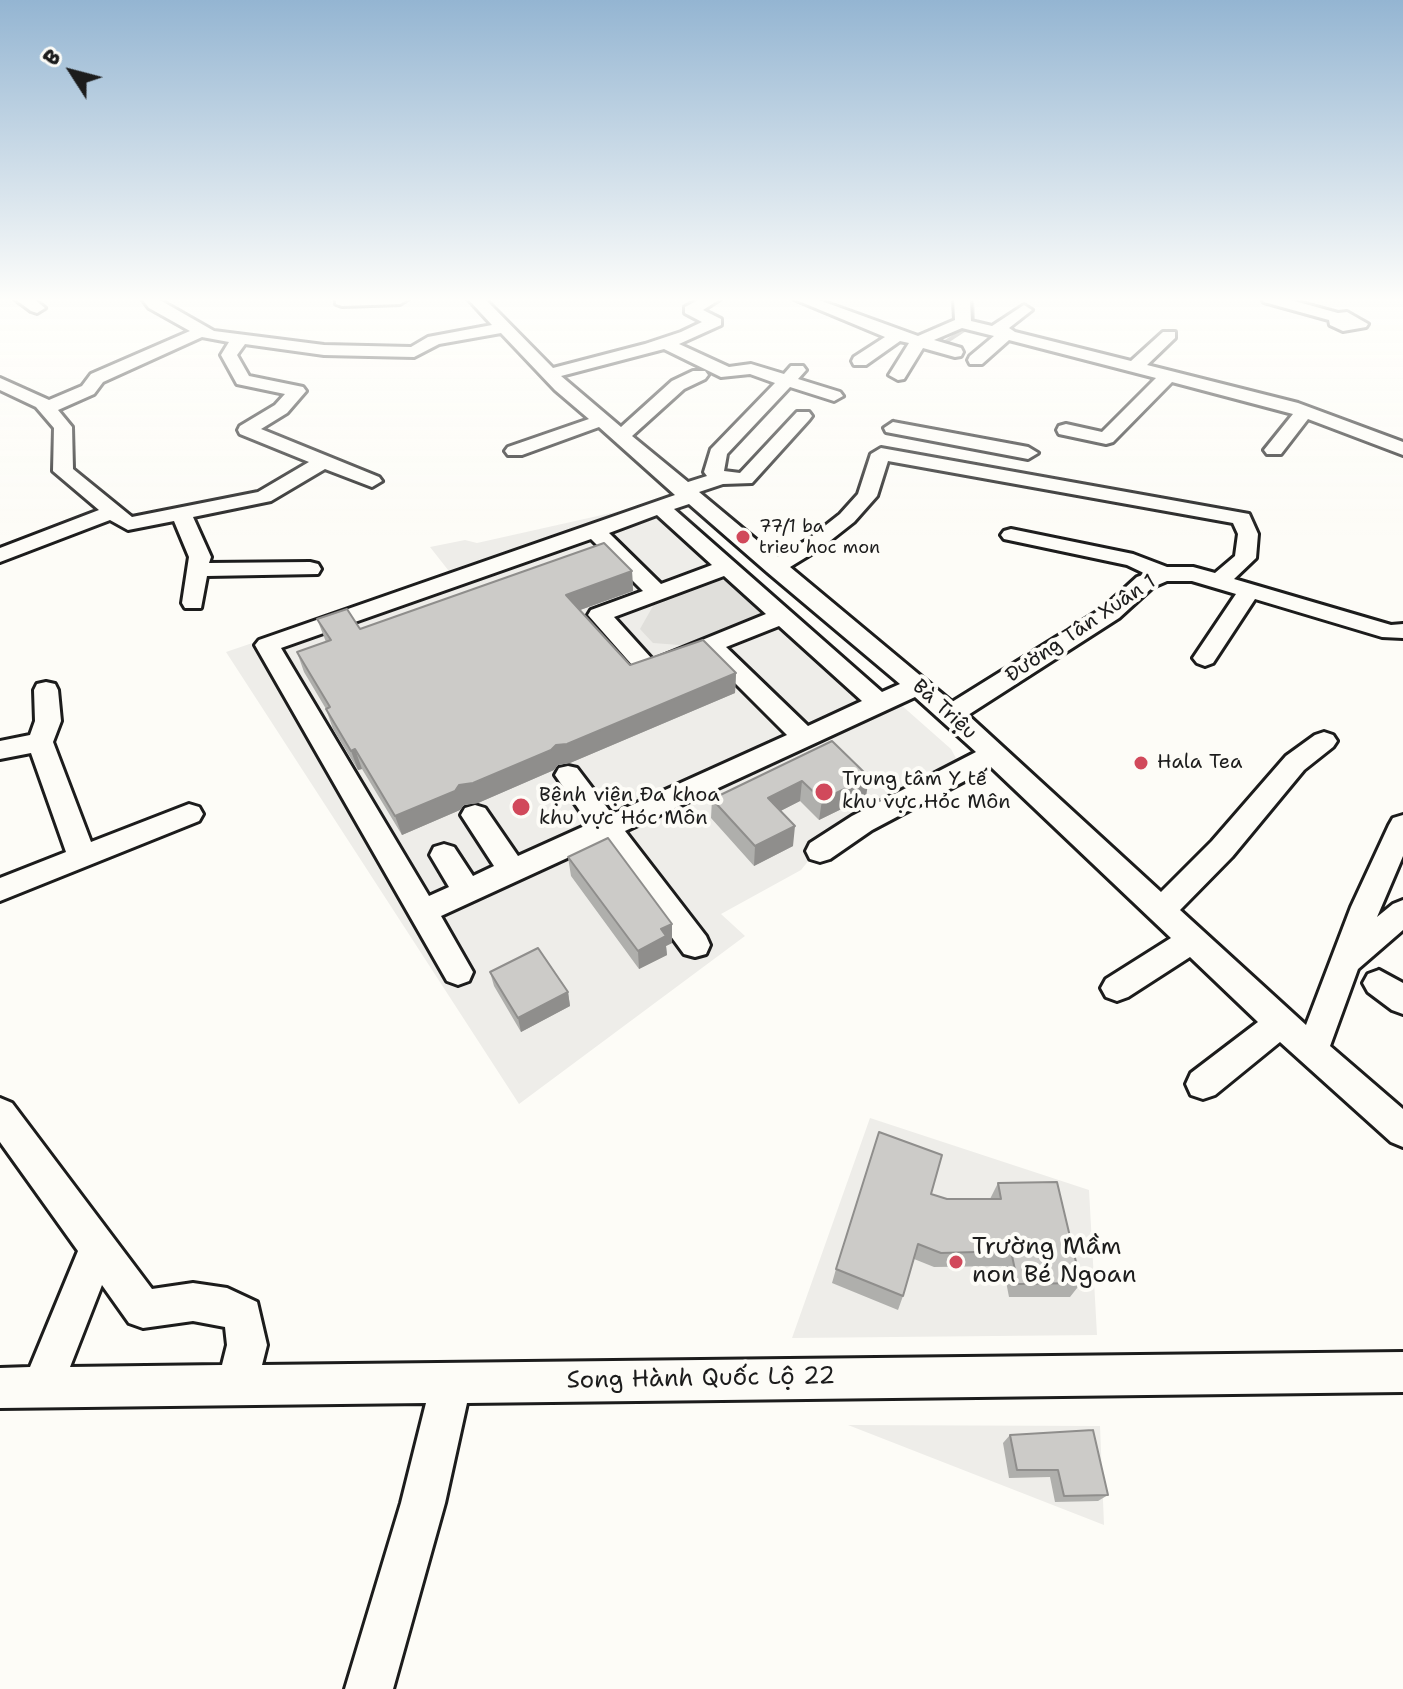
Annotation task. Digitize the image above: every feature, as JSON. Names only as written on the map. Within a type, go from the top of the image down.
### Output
[{"type":"street","points":[[47,408],[80,395],[97,378]]},
{"type":"street","points":[[240,378],[297,391],[281,409],[247,430],[372,481]]},
{"type":"street","name":"Bà Triệu","points":[[554,378],[686,494],[951,714],[1281,1023],[1403,1131]]},
{"type":"street","points":[[621,436],[678,385],[693,378]]},
{"type":"street","points":[[721,478],[714,472],[718,453],[789,378]]},
{"type":"street","points":[[798,378],[834,396]]},
{"type":"street","points":[[1066,430],[1106,438],[1179,378]]},
{"type":"street","points":[[1196,378],[1304,412],[1403,449]]},
{"type":"street","points":[[0,383],[47,408],[63,427],[63,471],[128,524],[264,497],[324,461]]},
{"type":"street","points":[[1274,450],[1304,412]]},
{"type":"street","points":[[458,972],[267,645],[596,532],[661,508],[721,478],[745,479],[803,416]]},
{"type":"street","points":[[515,451],[602,420]]},
{"type":"street","points":[[756,593],[783,574],[847,518],[867,496],[881,454],[900,424],[1028,453]]},
{"type":"street","points":[[1365,435],[1403,427]]},
{"type":"street","points":[[881,454],[1242,518],[1248,534],[1245,558],[1219,581]]},
{"type":"street","points":[[661,508],[879,703]]},
{"type":"street","points":[[0,556],[19,546],[113,512]]},
{"type":"street","points":[[181,513],[200,557],[193,603]]},
{"type":"street","points":[[596,532],[658,593]]},
{"type":"street","points":[[1011,535],[1133,560],[1164,574]]},
{"type":"street","points":[[727,567],[599,615],[649,670],[782,616]]},
{"type":"street","points":[[197,570],[310,569]]},
{"type":"street","name":"Đường Tân Xuân 1","points":[[951,714],[1111,613],[1145,582],[1164,574],[1193,574],[1390,632],[1403,631]]},
{"type":"street","points":[[1205,658],[1250,590]]},
{"type":"street","points":[[710,645],[804,737]]},
{"type":"street","points":[[422,912],[917,686]]},
{"type":"street","points":[[46,690],[48,721],[40,742],[82,856]]},
{"type":"street","points":[[1161,911],[1222,849],[1295,763],[1324,741]]},
{"type":"street","points":[[0,750],[40,742]]},
{"type":"street","points":[[820,851],[862,823],[932,784],[993,755]]},
{"type":"street","points":[[568,775],[695,945]]},
{"type":"street","points":[[0,890],[189,814]]},
{"type":"street","points":[[475,815],[512,870]]},
{"type":"street","points":[[1312,1050],[1403,825]]},
{"type":"street","points":[[444,855],[467,891]]},
{"type":"street","points":[[1345,963],[1403,912]]},
{"type":"street","points":[[1117,988],[1192,940]]},
{"type":"street","points":[[1203,1084],[1281,1023]]},
{"type":"street","points":[[0,1114],[143,1309],[193,1302],[227,1307],[243,1316],[247,1345],[238,1384]]},
{"type":"street","points":[[42,1387],[98,1248]]},
{"type":"street","name":"Song Hành Quốc Lộ 22","points":[[0,1388],[1403,1372]]},
{"type":"street","points":[[369,1689],[423,1503],[452,1381]]},
{"type":"shaded area","name":"Bệnh viện Đa khoa khu vực Hóc Môn","points":[[669,500],[951,749],[957,760],[949,769],[851,816],[835,828],[801,870],[721,914],[745,936],[519,1104],[226,652],[452,575],[430,547],[465,540],[477,543]]},
{"type":"shaded area","points":[[722,580],[729,582],[763,616],[692,646],[653,643],[640,629],[653,606]]},
{"type":"shaded area","name":"Trường Mầm non Bé Ngoan","points":[[870,1118],[1089,1190],[1097,1335],[792,1338]]},
{"type":"shaded area","points":[[848,1425],[1100,1426],[1104,1525]]},
{"type":"building","points":[[604,543],[632,571],[566,595],[630,665],[703,640],[736,673],[567,744],[556,745],[551,750],[473,783],[459,785],[455,791],[395,816],[355,749],[351,751],[326,709],[330,707],[297,652],[331,640],[317,619],[347,609],[360,629]]},
{"type":"building","points":[[832,741],[869,777],[822,800],[802,781],[768,798],[795,826],[755,846],[712,799]]},
{"type":"building","points":[[608,838],[672,924],[661,929],[666,936],[638,951],[568,857]]},
{"type":"building","points":[[538,948],[568,992],[518,1018],[490,972]]},
{"type":"building","points":[[879,1132],[942,1155],[931,1194],[947,1199],[1001,1199],[998,1183],[1057,1182],[1081,1283],[1018,1284],[1011,1251],[941,1253],[918,1244],[903,1296],[836,1269]]},
{"type":"building","points":[[1093,1430],[1108,1495],[1064,1496],[1058,1470],[1017,1470],[1010,1435]]},
{"type":"place","name":"77/1 ba trieu hoc mon","points":[[743,537]]},
{"type":"place","name":"Hala Tea","points":[[1141,763]]},
{"type":"place","name":"Trung tâm Y tế khu vực Hóc Môn","points":[[824,792]]},
{"type":"place","name":"Bệnh viện Đa khoa khu vực Hóc Môn","points":[[521,807]]},
{"type":"place","name":"Trường Mầm non Bé Ngoan","points":[[956,1262]]}]
